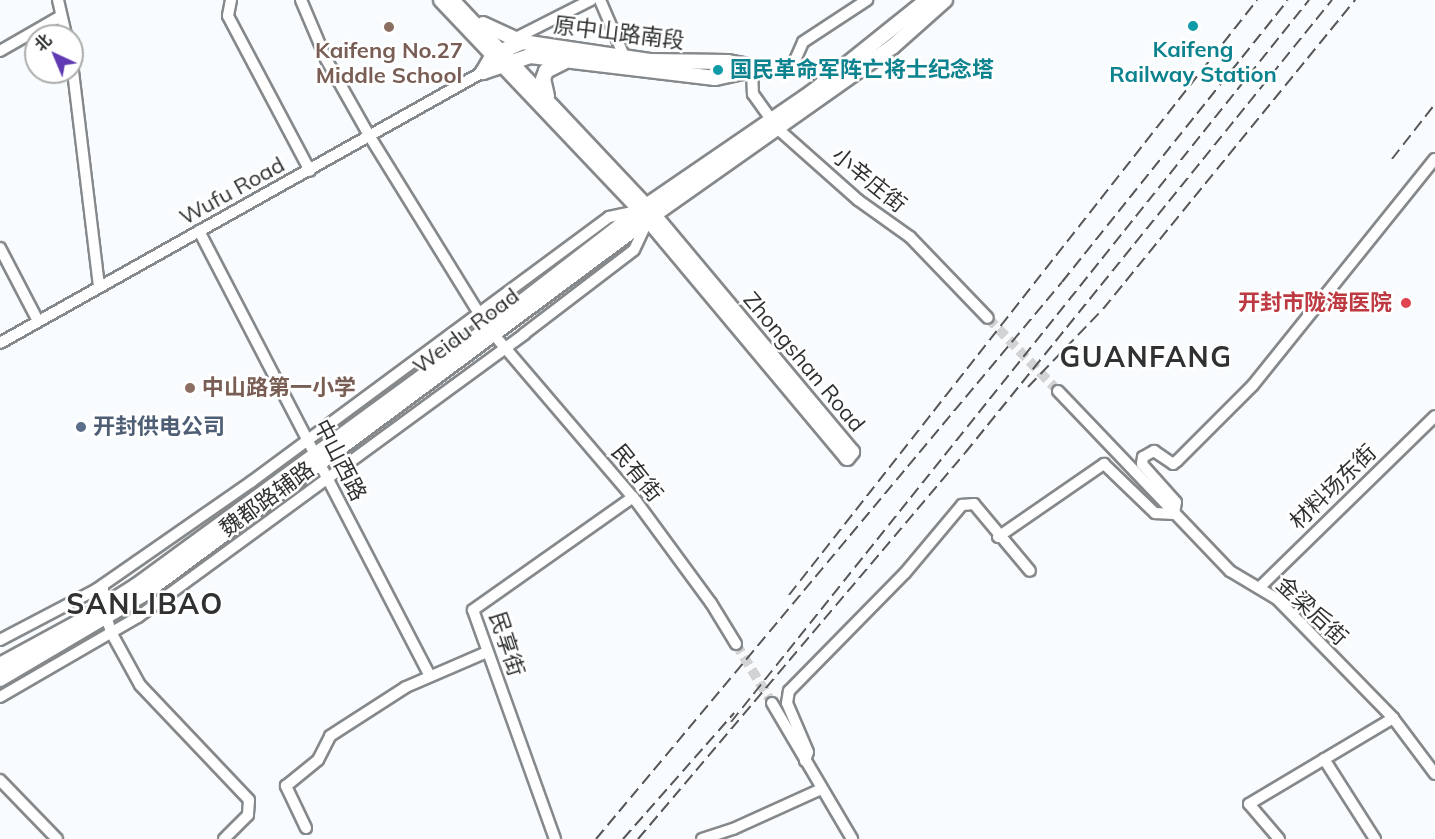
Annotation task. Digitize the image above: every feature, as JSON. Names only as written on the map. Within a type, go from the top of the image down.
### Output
[{"type":"main road","name":"Zhongshan Road","points":[[441,0],[502,58],[549,101],[647,213],[852,452],[847,458],[647,213],[502,58],[454,2]]},
{"type":"main road","name":"Weidu Road","points":[[775,124],[883,39],[927,0]]},
{"type":"main road","name":"Weidu Road","points":[[0,679],[105,613],[491,332],[647,213],[775,124],[892,47],[945,0]]},
{"type":"main road","points":[[454,2],[517,41]]},
{"type":"main road","name":"原中山路南段","points":[[502,58],[517,41],[628,65],[715,78],[734,75],[748,68]]},
{"type":"main road","name":"原中山路南段","points":[[502,58],[530,56],[564,62],[628,65]]},
{"type":"main road","points":[[483,72],[502,58]]},
{"type":"main road","points":[[549,101],[543,78],[549,67],[564,62]]},
{"type":"main road","name":"Weidu Road","points":[[0,664],[105,613]]},
{"type":"street","points":[[58,0],[63,24]]},
{"type":"street","points":[[231,0],[228,16],[310,171]]},
{"type":"street","name":"民有街","points":[[301,0],[326,59],[370,137],[491,332],[633,497],[705,594],[736,644]]},
{"type":"street","points":[[517,41],[591,0]]},
{"type":"street","points":[[600,0],[628,65]]},
{"type":"street","points":[[748,68],[792,67],[803,42],[867,0]]},
{"type":"street","points":[[0,51],[61,16]]},
{"type":"street","name":"小辛庄街","points":[[748,68],[753,94],[775,124],[858,200],[916,243],[988,318]]},
{"type":"street","name":"Wufu Road","points":[[0,343],[483,72]]},
{"type":"street","points":[[75,84],[99,286]]},
{"type":"street","points":[[1174,514],[1176,502],[1142,464],[1143,457],[1154,451],[1173,464],[1259,379],[1435,159]]},
{"type":"street","name":"魏都路辅路","points":[[0,640],[103,585],[308,440],[609,217],[647,213],[634,250],[505,348],[112,633],[0,697]]},
{"type":"street","name":"中山西路","points":[[199,231],[430,676]]},
{"type":"street","points":[[0,248],[38,321]]},
{"type":"street","points":[[1058,391],[1174,514]]},
{"type":"street","name":"材料场东街","points":[[1259,588],[1435,416]]},
{"type":"street","points":[[998,537],[1104,464],[1155,513],[1174,514]]},
{"type":"street","name":"民享街","points":[[555,839],[473,610],[633,497]]},
{"type":"street","points":[[805,761],[808,752],[787,703],[789,691],[905,573],[962,506],[974,504],[998,537],[1030,571]]},
{"type":"street","name":"金梁后街","points":[[1174,514],[1230,572],[1277,599],[1393,718],[1435,774]]},
{"type":"street","points":[[103,585],[105,613],[112,633],[140,685],[249,800],[248,815],[224,839]]},
{"type":"street","points":[[306,828],[286,789],[289,782],[315,764],[330,736],[380,701],[430,676],[487,652]]},
{"type":"street","points":[[772,703],[852,839]]},
{"type":"street","points":[[1279,839],[1249,804],[1393,718]]},
{"type":"street","points":[[1324,759],[1374,839]]},
{"type":"street","points":[[0,780],[57,839]]},
{"type":"street","points":[[702,839],[733,830],[821,789]]},
{"type":"tunnel","points":[[988,318],[1058,391]]},
{"type":"tunnel","points":[[736,644],[772,703]]},
{"type":"railway","points":[[789,595],[1257,0]]},
{"type":"railway","points":[[596,839],[1062,282],[1288,0]]},
{"type":"railway","points":[[731,722],[1309,0]]},
{"type":"railway","points":[[638,839],[965,453],[1332,0]]},
{"type":"railway","points":[[1028,387],[1103,309],[1355,0]]},
{"type":"railway","points":[[1392,159],[1435,104]]},
{"type":"railway","points":[[623,839],[734,713]]},
{"type":"place","name":"Kaifeng Railway Station","points":[[1193,26]]},
{"type":"place","name":"Kaifeng No.27 Middle School","points":[[389,27]]},
{"type":"place","name":"国民革命军阵亡将士纪念塔","points":[[718,70]]},
{"type":"place","name":"开封市陇海医院","points":[[1406,303]]},
{"type":"place","name":"中山路第一小学","points":[[190,388]]},
{"type":"place","name":"开封供电公司","points":[[81,427]]},
{"type":"district","name":"GUANFANG","points":[[1146,357]]},
{"type":"district","name":"SANLIBAO","points":[[145,604]]}]
